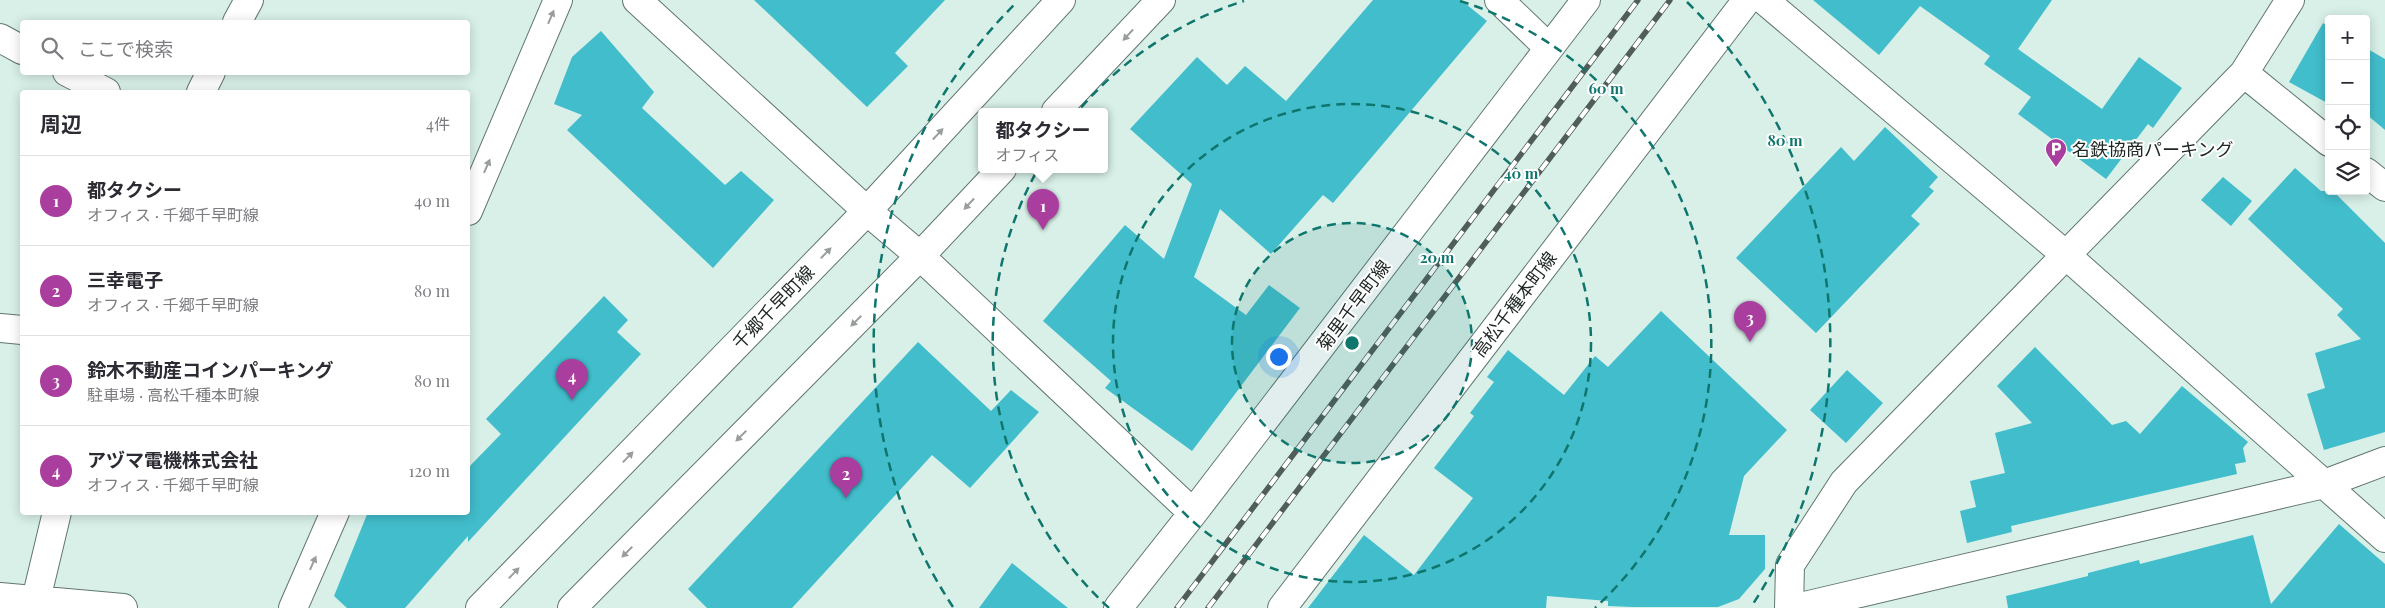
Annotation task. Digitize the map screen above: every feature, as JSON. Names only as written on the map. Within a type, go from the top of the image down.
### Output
[{"type":"street","points":[[238,20],[249,0]]},
{"type":"street","points":[[470,206],[558,0]]},
{"type":"street","points":[[637,0],[867,211],[920,256],[1193,513]]},
{"type":"street","name":"千郷千早町線","points":[[480,608],[867,211],[1060,0]]},
{"type":"street","points":[[1059,108],[1161,0]]},
{"type":"street","points":[[1499,0],[1549,48]]},
{"type":"street","name":"菊里千早町線","points":[[1118,608],[1586,0]]},
{"type":"street","name":"高松千種本町線","points":[[1282,608],[1746,0]]},
{"type":"street","points":[[1764,0],[2067,256],[2385,538]]},
{"type":"street","points":[[1789,608],[1790,565],[1844,482],[2244,73],[2290,0]]},
{"type":"street","points":[[0,38],[20,49]]},
{"type":"street","points":[[2244,73],[2325,139]]},
{"type":"street","points":[[73,75],[102,90]]},
{"type":"street","points":[[202,90],[210,75]]},
{"type":"street","points":[[572,608],[920,256],[998,173]]},
{"type":"street","points":[[2370,175],[2385,187]]},
{"type":"street","points":[[0,328],[20,330]]},
{"type":"street","points":[[1796,608],[2324,484],[2385,461]]},
{"type":"street","points":[[35,604],[56,515]]},
{"type":"street","points":[[293,608],[334,515]]},
{"type":"street","points":[[0,597],[35,604],[123,608]]},
{"type":"building","points":[[754,0],[945,0],[895,53],[908,66],[867,107]]},
{"type":"building","points":[[1373,0],[1461,0],[1487,21],[1333,203],[1323,195],[1271,254],[1220,209],[1194,277],[1246,315],[1269,285],[1300,308],[1192,451],[1105,388],[1111,381],[1043,321],[1125,225],[1164,259],[1192,184],[1130,129],[1197,57],[1227,85],[1245,66],[1286,101]]},
{"type":"building","points":[[1813,0],[2052,0],[2018,49],[2102,109],[2139,57],[2182,88],[2153,128],[2148,124],[2106,179],[2018,114],[2031,97],[1984,64],[1990,56],[1920,6],[1879,55]]},
{"type":"building","points":[[2323,23],[2325,24],[2325,102],[2289,82]]},
{"type":"building","points":[[601,31],[654,92],[642,108],[725,185],[741,171],[774,200],[713,268],[567,130],[582,115],[554,104],[572,57]]},
{"type":"building","points":[[2370,50],[2385,59],[2385,130],[2370,117]]},
{"type":"building","points":[[1885,127],[1938,177],[1929,187],[1934,191],[1911,216],[1920,224],[1816,333],[1736,258],[1841,147],[1854,161]]},
{"type":"building","points":[[2295,168],[2321,191],[2325,191],[2325,195],[2337,195],[2385,243],[2385,432],[2324,450],[2307,394],[2325,388],[2315,353],[2361,339],[2337,315],[2343,309],[2248,219]]},
{"type":"building","points":[[2223,177],[2252,201],[2231,226],[2201,200]]},
{"type":"building","points":[[604,296],[628,320],[617,332],[641,354],[468,542],[468,536],[405,608],[347,608],[334,596],[367,515],[470,515],[470,466],[501,434],[486,419]]},
{"type":"building","points":[[1661,311],[1787,430],[1744,476],[1729,535],[1765,535],[1765,569],[1739,599],[1718,607],[1608,606],[1608,601],[1547,596],[1546,608],[1308,608],[1364,535],[1414,575],[1473,498],[1434,468],[1474,416],[1470,413],[1494,382],[1487,377],[1508,350],[1564,395],[1595,356],[1608,367]]},
{"type":"building","points":[[918,342],[991,411],[1011,390],[1039,412],[970,488],[932,455],[792,608],[707,608],[688,589]]},
{"type":"building","points":[[2035,347],[2112,425],[2126,421],[2140,434],[2182,386],[2248,442],[2243,448],[2246,462],[2235,464],[2237,474],[2011,526],[2012,532],[1967,543],[1960,511],[1976,507],[1970,481],[2005,473],[1995,433],[2032,423],[1997,386]]},
{"type":"building","points":[[1847,370],[1883,403],[1846,443],[1810,410]]},
{"type":"building","points":[[2339,524],[2385,564],[2385,608],[2008,608],[2006,596],[2088,576],[2088,573],[2139,560],[2140,564],[2253,535],[2271,604]]},
{"type":"building","points":[[1012,563],[1068,608],[979,608]]},
{"type":"railway","points":[[1177,608],[1638,0]]},
{"type":"railway","points":[[1208,608],[1670,0]]},
{"type":"place","name":"名鉄協商パーキング","points":[[2056,168]]},
{"type":"place","name":"都タクシー","points":[[1043,230]]},
{"type":"place","name":"鈴木不動産コインパーキング","points":[[1750,342]]},
{"type":"place","name":"アヅマ電機株式会社","points":[[572,400]]},
{"type":"place","name":"三幸電子","points":[[846,498]]}]
